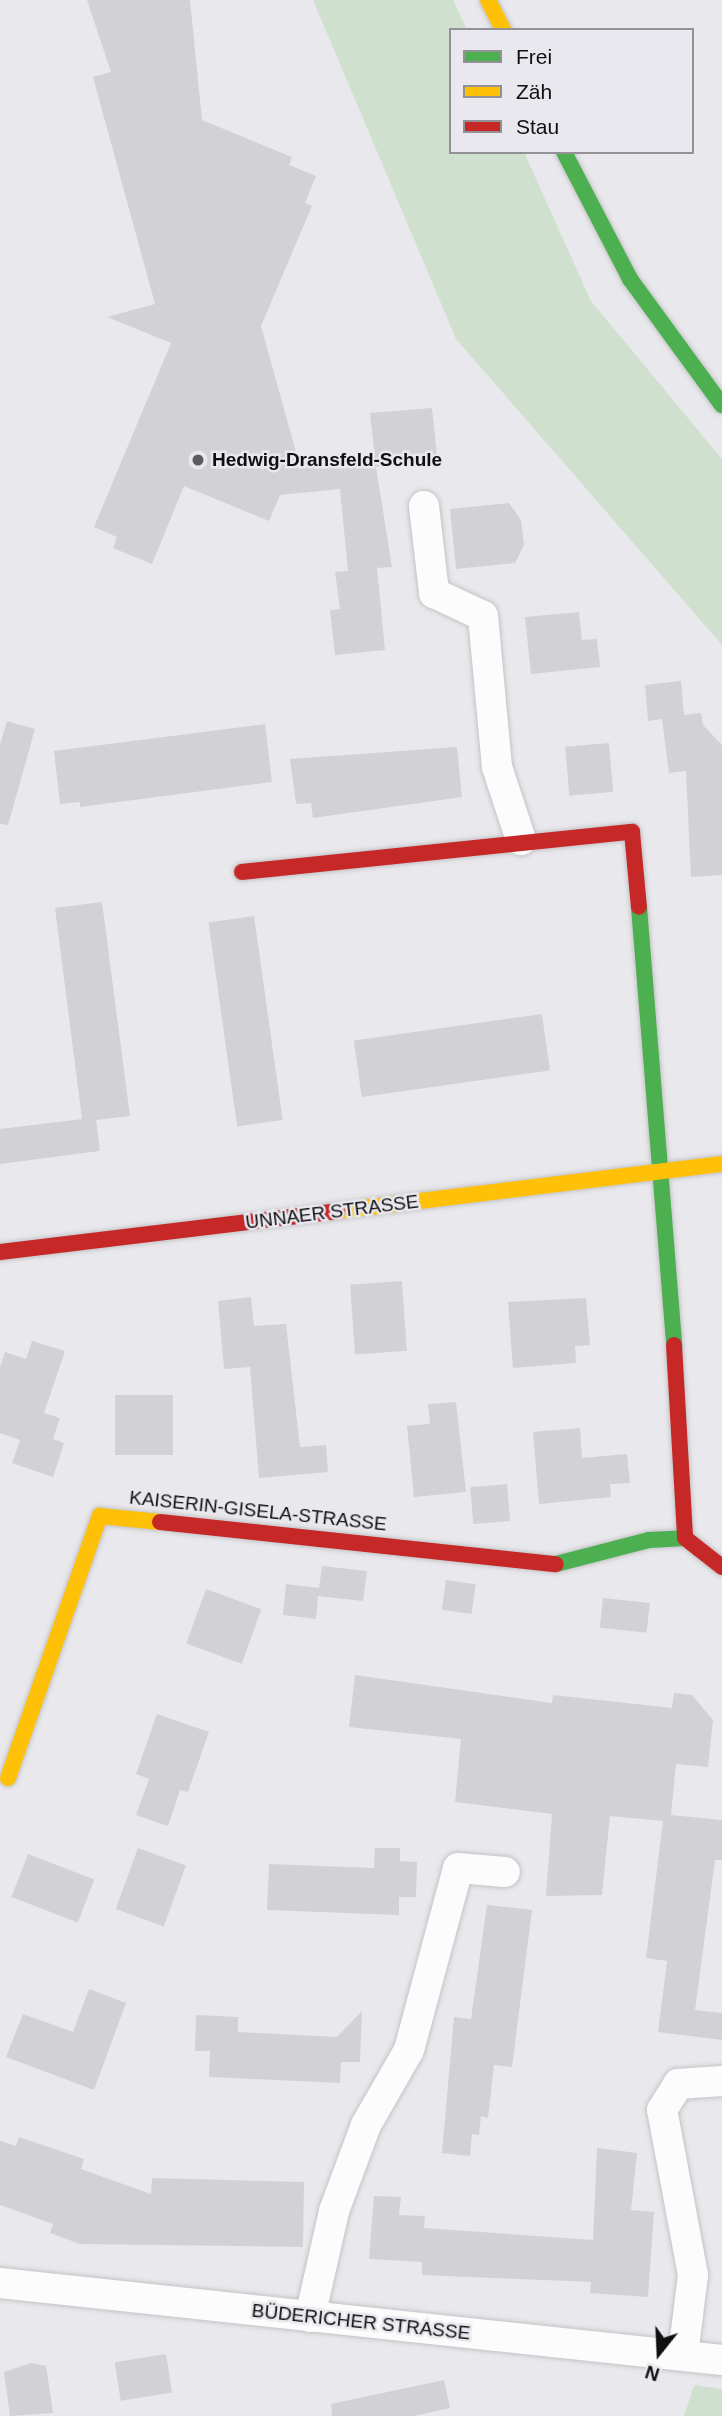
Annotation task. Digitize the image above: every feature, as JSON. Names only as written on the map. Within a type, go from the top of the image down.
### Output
[{"type":"street","points":[[488,0],[502,28]]},
{"type":"street","points":[[566,154],[630,279],[722,405]]},
{"type":"street","points":[[424,506],[434,593],[483,617],[497,767],[521,840]]},
{"type":"street","points":[[242,872],[521,840],[632,832],[664,1170],[685,1538],[722,1567]]},
{"type":"street","name":"UNNAER STRASSE","points":[[0,1252],[722,1164]]},
{"type":"street","name":"KAISERIN-GISELA-STRASSE","points":[[8,1778],[100,1516],[559,1564],[649,1540],[685,1538]]},
{"type":"street","points":[[310,2317],[334,2211],[366,2125],[409,2050],[458,1868],[505,1872]]},
{"type":"street","points":[[683,2355],[693,2275],[662,2110],[678,2084],[722,2081]]},
{"type":"street","name":"BÜDERICHER STRASSE","points":[[0,2283],[722,2360]]},
{"type":"green space","points":[[313,0],[453,0],[466,28],[449,28],[449,154],[525,154],[591,301],[722,459],[722,645],[456,339]]},
{"type":"green space","points":[[694,2385],[722,2389],[722,2416],[684,2416]]},
{"type":"building","points":[[87,0],[190,0],[202,120],[292,157],[289,165],[316,176],[305,203],[312,206],[261,326],[299,463],[375,458],[370,413],[432,408],[437,455],[412,457],[412,464],[376,467],[392,567],[377,568],[385,650],[335,655],[330,610],[340,609],[335,572],[348,571],[340,489],[280,495],[269,521],[184,486],[152,564],[113,548],[117,537],[94,527],[171,343],[107,317],[155,304],[93,77],[111,72]]},
{"type":"building","points":[[509,503],[521,520],[524,545],[515,563],[456,569],[450,509]]},
{"type":"building","points":[[579,612],[582,640],[597,639],[600,667],[531,674],[525,617]]},
{"type":"building","points":[[681,681],[684,715],[701,713],[703,725],[722,745],[722,875],[691,877],[686,771],[669,773],[662,719],[648,721],[645,685]]},
{"type":"building","points":[[7,721],[35,729],[8,825],[0,824],[0,745]]},
{"type":"building","points":[[265,724],[272,782],[80,807],[80,802],[60,804],[54,751]]},
{"type":"building","points":[[609,743],[613,792],[569,796],[565,747]]},
{"type":"building","points":[[457,747],[462,797],[313,818],[311,803],[296,804],[290,759]]},
{"type":"building","points":[[102,902],[130,1116],[96,1120],[100,1151],[0,1164],[0,1129],[82,1119],[55,908]]},
{"type":"building","points":[[254,916],[283,1120],[237,1126],[208,922]]},
{"type":"building","points":[[542,1014],[550,1070],[362,1097],[354,1040]]},
{"type":"building","points":[[402,1281],[407,1351],[355,1354],[350,1285]]},
{"type":"building","points":[[251,1297],[254,1326],[286,1324],[300,1447],[326,1445],[328,1472],[259,1478],[250,1367],[224,1369],[218,1301]]},
{"type":"building","points":[[586,1298],[590,1345],[575,1346],[576,1363],[513,1368],[508,1302]]},
{"type":"building","points":[[32,1341],[65,1351],[44,1413],[60,1418],[53,1439],[64,1443],[53,1477],[12,1463],[20,1440],[0,1433],[0,1367],[5,1352],[26,1359]]},
{"type":"building","points":[[115,1395],[173,1395],[173,1455],[115,1455]]},
{"type":"building","points":[[456,1402],[466,1492],[414,1497],[407,1426],[430,1424],[428,1404]]},
{"type":"building","points":[[580,1428],[582,1458],[627,1454],[630,1483],[610,1484],[611,1497],[539,1504],[533,1432]]},
{"type":"building","points":[[507,1484],[510,1521],[473,1524],[470,1487]]},
{"type":"building","points":[[322,1566],[367,1571],[363,1601],[318,1596],[316,1619],[283,1615],[286,1584],[319,1588]]},
{"type":"building","points":[[446,1580],[476,1584],[472,1614],[442,1610]]},
{"type":"building","points":[[206,1589],[261,1609],[242,1664],[186,1644]]},
{"type":"building","points":[[603,1598],[650,1603],[647,1633],[600,1628]]},
{"type":"building","points":[[355,1675],[552,1703],[553,1695],[672,1708],[674,1693],[692,1695],[713,1720],[708,1767],[676,1764],[671,1815],[722,1820],[722,1860],[715,1860],[695,2010],[722,2013],[722,2040],[658,2032],[667,1961],[646,1958],[663,1821],[610,1816],[602,1895],[546,1896],[552,1814],[455,1802],[461,1739],[349,1727]]},
{"type":"building","points":[[157,1714],[209,1732],[188,1792],[180,1790],[168,1826],[136,1815],[149,1779],[136,1774]]},
{"type":"building","points":[[138,1848],[186,1865],[164,1927],[116,1909]]},
{"type":"building","points":[[375,1848],[400,1848],[400,1861],[417,1862],[416,1897],[399,1897],[399,1915],[267,1910],[269,1864],[374,1868]]},
{"type":"building","points":[[28,1854],[94,1879],[78,1922],[12,1897]]},
{"type":"building","points":[[487,1905],[532,1910],[512,2067],[494,2065],[488,2118],[481,2116],[479,2135],[472,2134],[470,2156],[442,2153],[454,2017],[471,2019]]},
{"type":"building","points":[[89,1989],[126,2003],[94,2090],[6,2057],[23,2014],[73,2032]]},
{"type":"building","points":[[362,2011],[360,2062],[341,2062],[340,2083],[209,2077],[210,2051],[195,2051],[196,2015],[238,2017],[238,2032],[337,2037]]},
{"type":"building","points":[[19,2137],[84,2159],[81,2169],[151,2194],[152,2178],[304,2182],[303,2247],[80,2244],[50,2233],[53,2224],[0,2205],[0,2141],[16,2146]]},
{"type":"building","points":[[597,2148],[637,2153],[631,2210],[654,2212],[648,2297],[590,2293],[591,2282],[422,2275],[422,2262],[369,2259],[374,2196],[401,2197],[399,2215],[425,2216],[424,2228],[593,2240]]},
{"type":"building","points":[[166,2354],[172,2393],[121,2401],[115,2362]]},
{"type":"building","points":[[31,2363],[46,2366],[53,2413],[10,2416],[4,2372]]},
{"type":"building","points":[[444,2380],[450,2408],[414,2416],[332,2416],[331,2404]]},
{"type":"traffic: fast","points":[[565,154],[630,279],[722,405]]},
{"type":"traffic: fast","points":[[639,907],[674,1345]]},
{"type":"traffic: fast","points":[[556,1564],[649,1540],[685,1538]]},
{"type":"traffic: slow","points":[[488,0],[502,28]]},
{"type":"traffic: slow","points":[[338,1211],[722,1164]]},
{"type":"traffic: slow","points":[[8,1778],[100,1516],[160,1522]]},
{"type":"traffic: jam","points":[[242,872],[632,832],[639,907]]},
{"type":"traffic: jam","points":[[0,1252],[338,1211]]},
{"type":"traffic: jam","points":[[674,1345],[685,1538],[722,1567]]},
{"type":"traffic: jam","points":[[160,1522],[556,1564]]},
{"type":"place","name":"Hedwig-Dransfeld-Schule","points":[[198,460]]}]
